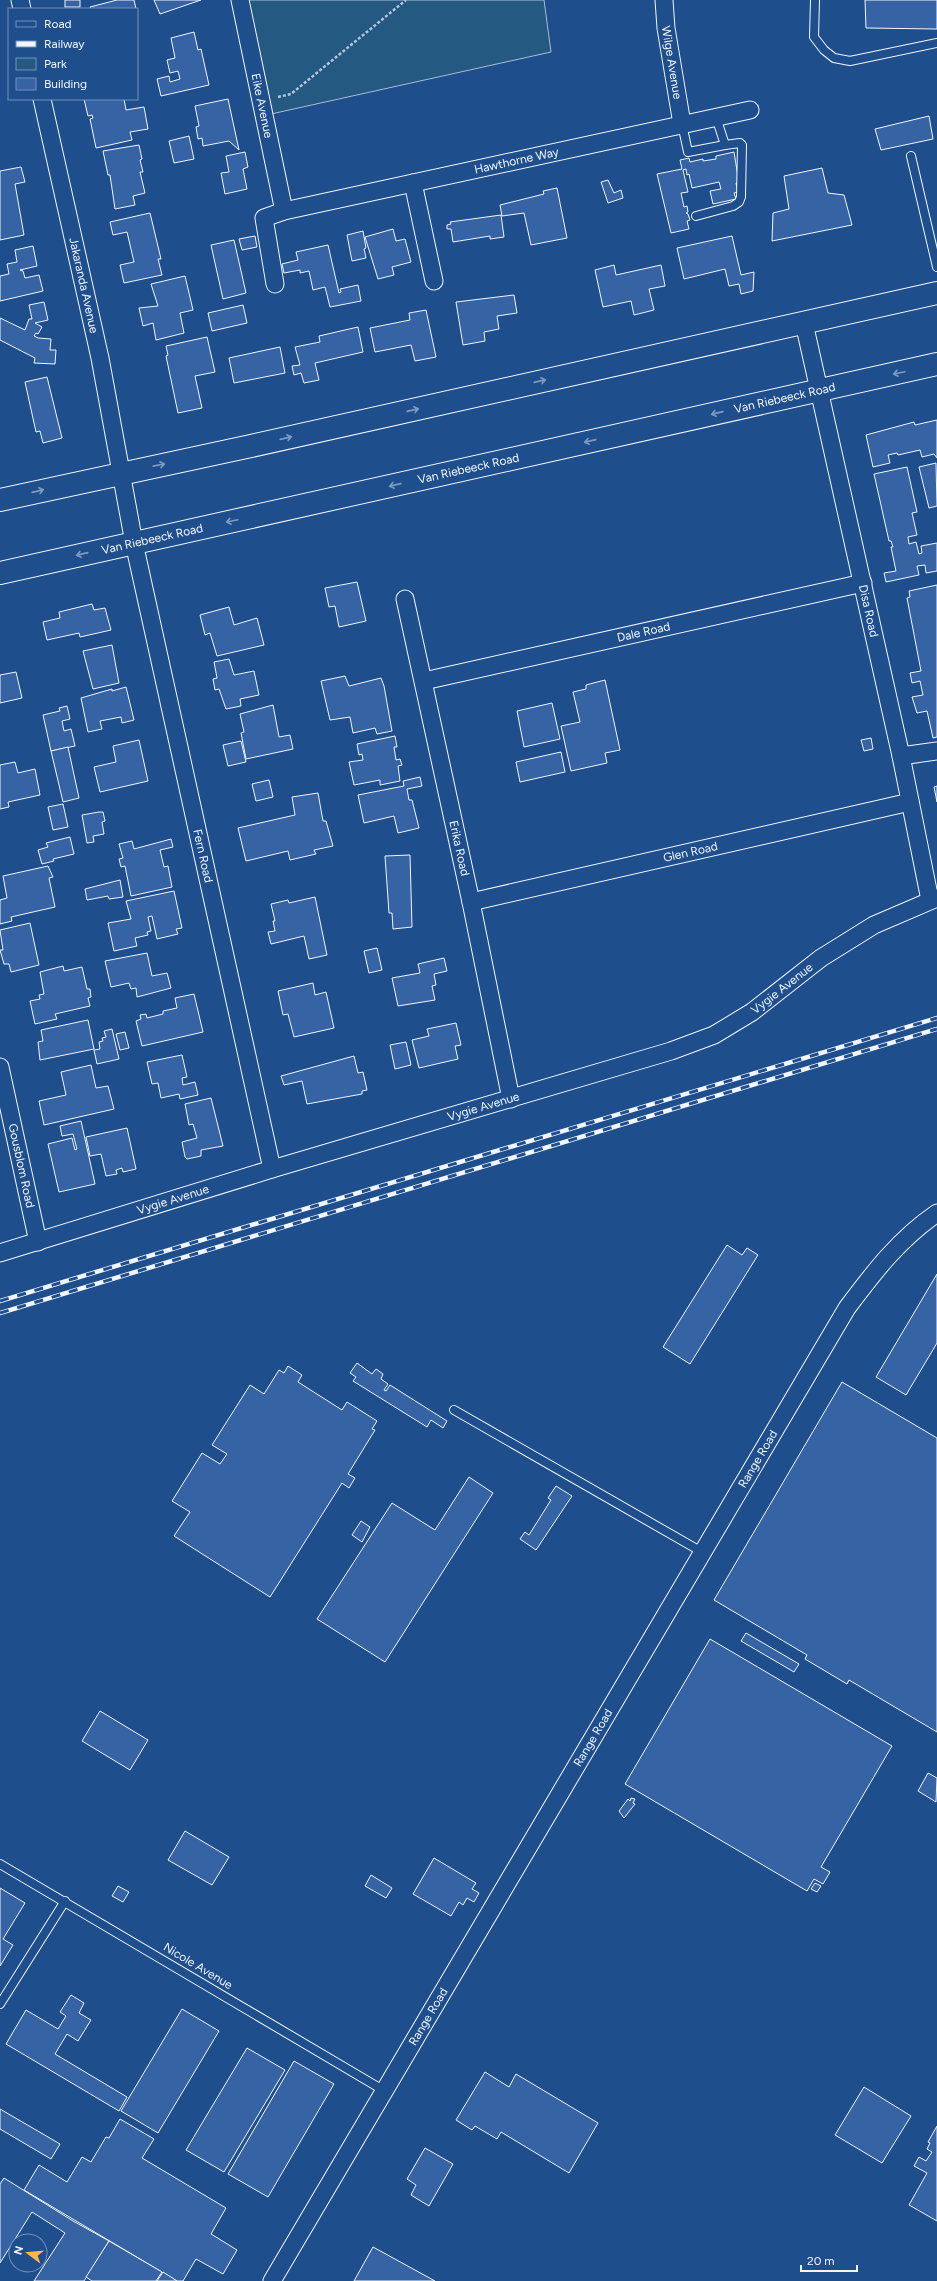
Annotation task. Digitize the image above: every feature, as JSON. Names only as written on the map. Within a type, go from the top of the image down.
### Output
[{"type":"main road","points":[[0,500],[937,293]]},
{"type":"main road","name":"Van Riebeeck Road","points":[[0,573],[937,364]]},
{"type":"street","name":"Eike Avenue","points":[[240,0],[284,212]]},
{"type":"street","name":"Wilge Avenue","points":[[664,0],[666,28],[682,124]]},
{"type":"street","name":"Jakaranda Avenue","points":[[42,100],[100,358],[134,542]]},
{"type":"street","name":"Hawthorne Way","points":[[275,284],[264,219],[284,212],[413,183],[750,110]]},
{"type":"street","points":[[413,183],[434,281]]},
{"type":"street","name":"Disa Road","points":[[804,322],[863,583],[910,802],[933,899]]},
{"type":"street","name":"Fern Road","points":[[134,542],[272,1169]]},
{"type":"street","name":"Dale Road","points":[[424,681],[863,583]]},
{"type":"street","name":"Erika Road","points":[[405,599],[471,902],[511,1098]]},
{"type":"street","points":[[901,756],[937,751]]},
{"type":"street","name":"Glen Road","points":[[471,902],[910,802]]},
{"type":"street","name":"Vygie Avenue","points":[[0,1253],[272,1169],[671,1051],[714,1035],[752,1012],[821,958],[874,925],[933,899]]},
{"type":"street","name":"Gousblom Road","points":[[0,1067],[38,1242]]},
{"type":"street","name":"Range Road","points":[[272,2281],[383,2090],[847,1308],[881,1262],[934,1219]]},
{"type":"lane","points":[[815,0],[814,37],[824,50],[834,58],[850,60],[937,44]]},
{"type":"lane","points":[[716,117],[725,145]]},
{"type":"lane","points":[[682,124],[688,152],[740,143],[742,145],[741,197],[733,206],[696,216]]},
{"type":"lane","points":[[912,156],[937,267]]},
{"type":"lane","points":[[454,1410],[702,1552]]},
{"type":"lane","name":"Nicole Avenue","points":[[0,1864],[383,2090]]},
{"type":"lane","points":[[0,2004],[65,1901]]},
{"type":"path","points":[[261,102],[291,94],[406,0]]},
{"type":"green space","points":[[247,0],[544,0],[551,52],[271,114]]},
{"type":"building","points":[[65,0],[80,0],[80,7],[65,7]]},
{"type":"building","points":[[117,0],[134,0],[136,8],[90,8]]},
{"type":"building","points":[[154,0],[201,0],[160,14]]},
{"type":"building","points":[[865,0],[937,0],[937,29],[866,28]]},
{"type":"building","points":[[194,32],[198,50],[201,49],[209,85],[161,96],[157,79],[169,76],[170,82],[180,79],[178,71],[170,73],[167,60],[175,58],[171,38]]},
{"type":"building","points":[[228,99],[239,150],[229,141],[203,146],[202,138],[198,139],[196,127],[199,126],[195,106]]},
{"type":"building","points":[[84,100],[124,100],[126,110],[144,107],[148,129],[130,132],[132,140],[96,148],[90,119],[93,118],[92,115],[88,116]]},
{"type":"building","points":[[929,116],[933,139],[881,150],[875,129]]},
{"type":"building","points":[[189,136],[194,159],[174,163],[169,141]]},
{"type":"building","points":[[139,145],[142,159],[140,160],[143,172],[140,172],[145,193],[133,196],[135,205],[115,209],[110,175],[108,175],[103,151]]},
{"type":"building","points":[[245,152],[248,167],[243,169],[247,189],[225,194],[221,173],[229,172],[226,156]]},
{"type":"building","points":[[734,152],[739,183],[736,183],[738,192],[734,193],[736,199],[713,204],[710,191],[721,189],[719,182],[692,188],[689,174],[687,175],[686,169],[683,170],[688,192],[681,193],[684,207],[687,206],[688,212],[686,213],[688,214],[690,220],[687,221],[689,229],[671,233],[657,174],[682,169],[680,160],[689,158],[690,162],[703,159],[703,161],[716,159],[716,156]]},
{"type":"building","points":[[21,167],[25,182],[15,184],[24,235],[0,240],[0,171]]},
{"type":"building","points":[[822,168],[828,193],[844,195],[852,225],[772,241],[773,213],[789,209],[784,176]]},
{"type":"building","points":[[608,180],[614,193],[621,190],[623,198],[608,203],[601,182]]},
{"type":"building","points":[[557,188],[567,238],[531,245],[524,213],[502,216],[500,205],[544,194],[543,191]]},
{"type":"building","points":[[150,213],[161,259],[158,259],[162,275],[124,283],[120,265],[134,262],[127,232],[113,235],[110,222]]},
{"type":"building","points":[[501,215],[504,237],[490,239],[490,236],[453,242],[451,229],[447,229],[447,225],[451,224],[450,222]]},
{"type":"building","points":[[393,229],[396,241],[405,239],[411,262],[392,267],[394,275],[378,279],[365,237]]},
{"type":"building","points":[[363,231],[366,258],[352,261],[347,235]]},
{"type":"building","points":[[255,236],[257,247],[242,250],[239,239]]},
{"type":"building","points":[[732,236],[741,275],[754,272],[753,291],[741,294],[739,284],[729,286],[725,269],[684,279],[677,248]]},
{"type":"building","points":[[234,240],[246,293],[223,299],[211,245]]},
{"type":"building","points":[[328,245],[339,293],[341,292],[340,289],[358,285],[361,301],[330,307],[325,287],[313,290],[309,271],[300,273],[300,270],[284,273],[282,264],[298,260],[296,252]]},
{"type":"building","points":[[33,246],[37,266],[20,270],[23,271],[25,278],[39,275],[43,291],[0,301],[0,276],[9,274],[7,264],[17,262],[15,250]]},
{"type":"building","points":[[614,265],[616,275],[661,265],[665,286],[649,289],[654,310],[634,315],[631,301],[603,307],[595,270]]},
{"type":"building","points":[[185,276],[193,310],[180,313],[184,333],[156,340],[153,323],[143,326],[139,308],[158,306],[151,284]]},
{"type":"building","points":[[514,295],[517,313],[497,316],[499,329],[484,332],[485,341],[463,345],[456,302]]},
{"type":"building","points":[[44,302],[48,320],[35,323],[42,327],[38,334],[36,333],[34,336],[38,338],[51,339],[50,350],[56,350],[55,364],[34,363],[35,358],[0,340],[0,318],[25,330],[29,319],[32,319],[29,305]]},
{"type":"building","points":[[243,305],[247,323],[212,331],[208,313]]},
{"type":"building","points":[[426,310],[436,357],[415,361],[411,345],[375,352],[370,328],[410,320],[409,313]]},
{"type":"building","points":[[358,327],[363,352],[315,363],[319,380],[304,383],[301,373],[294,375],[292,366],[300,365],[295,347],[320,342],[319,336]]},
{"type":"building","points":[[207,337],[215,372],[195,376],[202,408],[178,413],[166,356],[168,355],[166,346]]},
{"type":"building","points":[[280,347],[285,373],[234,383],[229,358]]},
{"type":"building","points":[[47,377],[62,438],[43,443],[40,431],[36,432],[25,382]]},
{"type":"building","points":[[937,420],[937,458],[934,454],[922,457],[920,450],[898,455],[897,453],[888,455],[890,463],[873,467],[866,435],[914,422],[915,425]]},
{"type":"building","points":[[936,463],[937,506],[929,508],[919,467]]},
{"type":"building","points":[[907,467],[917,512],[912,513],[917,535],[908,537],[909,544],[916,542],[919,554],[922,553],[921,546],[937,543],[937,571],[926,573],[925,565],[917,566],[919,575],[886,582],[884,573],[896,571],[891,547],[893,547],[891,541],[889,541],[874,474]]},
{"type":"building","points":[[357,582],[366,621],[339,627],[335,606],[329,607],[325,588]]},
{"type":"building","points":[[937,585],[937,737],[933,738],[927,711],[917,713],[912,697],[923,695],[920,681],[912,683],[910,673],[921,671],[907,598],[910,597],[909,591]]},
{"type":"building","points":[[92,604],[94,610],[105,608],[111,630],[80,637],[79,633],[47,640],[43,622],[60,618],[59,612]]},
{"type":"building","points":[[229,607],[234,625],[257,618],[264,645],[217,656],[210,633],[205,635],[200,615]]},
{"type":"building","points":[[112,645],[119,683],[93,689],[83,651]]},
{"type":"building","points":[[229,659],[234,675],[254,671],[259,695],[240,699],[241,706],[226,709],[219,689],[215,690],[213,679],[217,678],[214,662]]},
{"type":"building","points":[[16,672],[22,698],[0,703],[0,675]]},
{"type":"building","points":[[345,676],[349,686],[381,678],[384,686],[392,731],[377,734],[375,728],[353,733],[350,717],[330,720],[321,681]]},
{"type":"building","points":[[605,680],[620,750],[605,753],[607,763],[571,771],[561,726],[580,722],[573,692],[586,689],[586,685]]},
{"type":"building","points":[[126,687],[134,720],[122,723],[121,717],[100,721],[102,729],[88,732],[81,698],[112,689],[112,691]]},
{"type":"building","points":[[552,703],[560,739],[524,747],[517,711]]},
{"type":"building","points":[[273,705],[279,737],[290,735],[293,749],[246,759],[241,733],[244,732],[240,714]]},
{"type":"building","points":[[67,706],[70,719],[62,721],[64,731],[71,729],[75,746],[51,751],[43,715],[60,711],[59,708]]},
{"type":"building","points":[[395,736],[397,747],[394,747],[396,760],[400,759],[402,765],[398,766],[400,781],[380,785],[380,780],[354,785],[349,762],[363,760],[362,754],[359,755],[357,744]]},
{"type":"building","points":[[871,738],[873,749],[864,751],[861,740]]},
{"type":"building","points":[[139,740],[148,781],[100,792],[94,767],[116,762],[113,746]]},
{"type":"building","points":[[241,741],[246,762],[228,766],[223,745]]},
{"type":"building","points":[[68,747],[79,798],[63,802],[51,751]]},
{"type":"building","points":[[561,752],[565,772],[520,782],[516,762]]},
{"type":"building","points":[[15,762],[18,773],[35,769],[40,795],[8,802],[9,807],[0,809],[0,765]]},
{"type":"building","points":[[420,777],[422,786],[407,789],[409,800],[412,800],[419,828],[398,833],[394,816],[364,823],[358,795],[404,786],[403,781]]},
{"type":"building","points":[[269,780],[273,797],[256,801],[252,784]]},
{"type":"building","points":[[937,786],[937,802],[934,787]]},
{"type":"building","points":[[318,793],[323,821],[326,821],[333,846],[314,850],[316,854],[290,860],[288,851],[246,861],[238,828],[295,815],[292,797]]},
{"type":"building","points":[[63,804],[68,827],[53,830],[48,807]]},
{"type":"building","points":[[103,812],[105,821],[102,822],[104,834],[93,836],[94,842],[87,843],[82,815]]},
{"type":"building","points":[[70,837],[74,854],[53,859],[54,861],[42,864],[38,850],[48,847],[46,843]]},
{"type":"building","points":[[171,839],[173,847],[160,850],[164,867],[168,866],[172,887],[131,896],[125,866],[121,867],[119,859],[123,858],[119,844],[132,841],[134,849]]},
{"type":"building","points":[[410,855],[412,927],[393,929],[392,913],[389,913],[385,856]]},
{"type":"building","points":[[48,866],[53,877],[49,878],[55,907],[11,917],[12,921],[0,924],[0,900],[7,898],[3,876]]},
{"type":"building","points":[[120,880],[123,897],[109,899],[108,896],[87,900],[85,889]]},
{"type":"building","points":[[174,891],[182,928],[176,929],[178,934],[157,939],[152,916],[148,917],[151,931],[147,932],[148,935],[135,938],[137,946],[114,951],[108,923],[131,919],[126,901]]},
{"type":"building","points":[[315,897],[327,955],[309,959],[304,936],[271,944],[268,932],[275,931],[273,921],[275,921],[271,904],[288,900],[289,903]]},
{"type":"building","points":[[30,923],[39,965],[11,972],[9,964],[4,964],[0,950],[3,950],[0,930]]},
{"type":"building","points":[[377,948],[382,970],[369,973],[364,951]]},
{"type":"building","points":[[147,953],[152,976],[167,973],[171,988],[137,997],[136,988],[131,989],[129,983],[111,987],[105,961]]},
{"type":"building","points":[[444,958],[447,971],[434,974],[436,985],[432,986],[435,1000],[398,1006],[392,978],[420,973],[418,964]]},
{"type":"building","points":[[63,966],[64,971],[82,967],[87,989],[90,989],[91,997],[88,998],[90,1006],[55,1014],[57,1019],[35,1024],[30,1001],[40,999],[39,995],[44,994],[40,972]]},
{"type":"building","points":[[313,983],[315,995],[326,992],[334,1028],[294,1037],[288,1014],[283,1015],[278,991]]},
{"type":"building","points":[[194,994],[203,1032],[142,1046],[136,1021],[141,1019],[140,1015],[146,1014],[147,1018],[163,1014],[163,1011],[177,1008],[175,998]]},
{"type":"building","points":[[88,1020],[94,1049],[40,1060],[38,1042],[43,1041],[41,1030]]},
{"type":"building","points":[[456,1023],[461,1045],[455,1046],[458,1059],[419,1068],[412,1040],[429,1036],[427,1029]]},
{"type":"building","points":[[112,1029],[119,1059],[97,1064],[94,1050],[100,1049],[99,1042],[103,1041],[102,1038],[106,1037],[104,1031]]},
{"type":"building","points":[[125,1032],[129,1048],[120,1050],[116,1034]]},
{"type":"building","points":[[406,1042],[411,1065],[395,1069],[390,1045]]},
{"type":"building","points":[[182,1055],[187,1077],[182,1078],[183,1085],[195,1082],[198,1095],[180,1099],[179,1094],[161,1098],[158,1083],[152,1084],[147,1062]]},
{"type":"building","points":[[354,1056],[358,1073],[363,1072],[367,1090],[362,1091],[362,1094],[307,1104],[302,1081],[284,1085],[281,1076]]},
{"type":"building","points":[[91,1065],[96,1088],[108,1086],[114,1109],[44,1125],[39,1101],[66,1095],[61,1072]]},
{"type":"building","points":[[211,1098],[223,1146],[201,1150],[201,1156],[187,1159],[185,1157],[182,1142],[197,1138],[193,1124],[189,1125],[185,1104]]},
{"type":"building","points":[[81,1121],[95,1184],[59,1192],[48,1144],[72,1138],[75,1150],[77,1149],[73,1134],[62,1136],[60,1126]]},
{"type":"building","points":[[127,1128],[136,1169],[123,1172],[122,1168],[116,1170],[117,1174],[106,1176],[101,1154],[90,1156],[86,1137]]},
{"type":"building","points":[[727,1245],[742,1255],[747,1248],[758,1255],[690,1364],[663,1347]]},
{"type":"building","points":[[937,1274],[937,1343],[906,1395],[876,1377]]},
{"type":"building","points":[[357,1363],[372,1374],[376,1369],[383,1374],[381,1379],[388,1384],[384,1390],[386,1391],[390,1385],[447,1421],[443,1428],[431,1420],[427,1427],[353,1381],[356,1377],[350,1373]]},
{"type":"building","points":[[288,1366],[302,1375],[298,1382],[342,1410],[347,1402],[377,1421],[372,1429],[375,1430],[348,1474],[355,1478],[349,1488],[342,1483],[270,1597],[174,1536],[190,1512],[172,1501],[202,1453],[220,1464],[227,1454],[212,1445],[250,1385],[264,1394],[279,1370],[284,1373]]},
{"type":"building","points":[[842,1382],[937,1438],[937,1732],[849,1680],[847,1684],[805,1659],[807,1655],[714,1600]]},
{"type":"building","points":[[469,1477],[493,1493],[385,1662],[317,1619],[392,1503],[435,1530]]},
{"type":"building","points":[[556,1486],[572,1496],[536,1550],[520,1539],[525,1532],[529,1535],[551,1500],[548,1498]]},
{"type":"building","points":[[361,1521],[370,1527],[362,1542],[352,1535]]},
{"type":"building","points":[[746,1633],[799,1664],[794,1672],[741,1641]]},
{"type":"building","points":[[710,1639],[892,1746],[821,1867],[830,1872],[823,1884],[814,1879],[807,1891],[625,1784]]},
{"type":"building","points":[[100,1711],[148,1740],[130,1770],[82,1741]]},
{"type":"building","points":[[928,1773],[937,1778],[936,1802],[918,1791]]},
{"type":"building","points":[[631,1798],[635,1799],[633,1803],[635,1804],[624,1818],[619,1811],[628,1799],[630,1801]]},
{"type":"building","points":[[185,1831],[229,1857],[212,1885],[168,1860]]},
{"type":"building","points":[[434,1858],[476,1883],[472,1889],[479,1893],[474,1902],[467,1898],[463,1905],[459,1902],[451,1916],[413,1894]]},
{"type":"building","points":[[371,1875],[392,1888],[386,1898],[365,1886]]},
{"type":"building","points":[[815,1883],[821,1886],[817,1892],[811,1889]]},
{"type":"building","points":[[118,1886],[129,1892],[123,1902],[112,1896]]},
{"type":"building","points":[[0,1888],[25,1903],[3,1939],[13,1945],[0,1966]]},
{"type":"building","points":[[71,1995],[84,2003],[79,2013],[91,2020],[78,2041],[67,2034],[55,2054],[127,2097],[119,2111],[6,2044],[26,2010],[58,2029],[66,2016],[60,2012]]},
{"type":"building","points":[[182,2009],[219,2031],[158,2133],[121,2111]]},
{"type":"building","points":[[247,2048],[285,2070],[224,2172],[186,2150]]},
{"type":"building","points":[[294,2061],[334,2084],[268,2197],[228,2174]]},
{"type":"building","points":[[485,2072],[509,2087],[516,2074],[598,2123],[569,2173],[501,2132],[497,2139],[475,2126],[472,2130],[456,2120]]},
{"type":"building","points":[[864,2087],[911,2116],[882,2163],[835,2135]]},
{"type":"building","points":[[0,2109],[60,2144],[51,2159],[0,2129]]},
{"type":"building","points":[[120,2119],[154,2139],[142,2158],[226,2208],[211,2234],[237,2250],[223,2274],[196,2259],[183,2281],[177,2281],[24,2190],[39,2165],[67,2182],[82,2157],[91,2162],[106,2137],[109,2138]]},
{"type":"building","points":[[937,2126],[937,2221],[909,2205],[927,2173],[914,2166],[919,2157],[926,2161],[932,2152],[927,2149],[930,2143],[928,2142]]},
{"type":"building","points":[[425,2148],[453,2164],[429,2206],[411,2195],[416,2185],[407,2179]]},
{"type":"building","points":[[4,2178],[73,2221],[109,2241],[84,2281],[34,2281],[39,2273],[48,2273],[48,2259],[65,2233],[32,2212],[19,2233],[8,2233],[8,2250],[0,2263],[0,2184]]},
{"type":"building","points":[[109,2241],[162,2272],[156,2281],[92,2281],[86,2277]]},
{"type":"building","points":[[373,2247],[435,2281],[354,2281]]},
{"type":"building","points":[[163,2272],[177,2281],[157,2281]]},
{"type":"railway","points":[[0,1301],[937,1018]]},
{"type":"railway","points":[[0,1313],[937,1029]]}]
